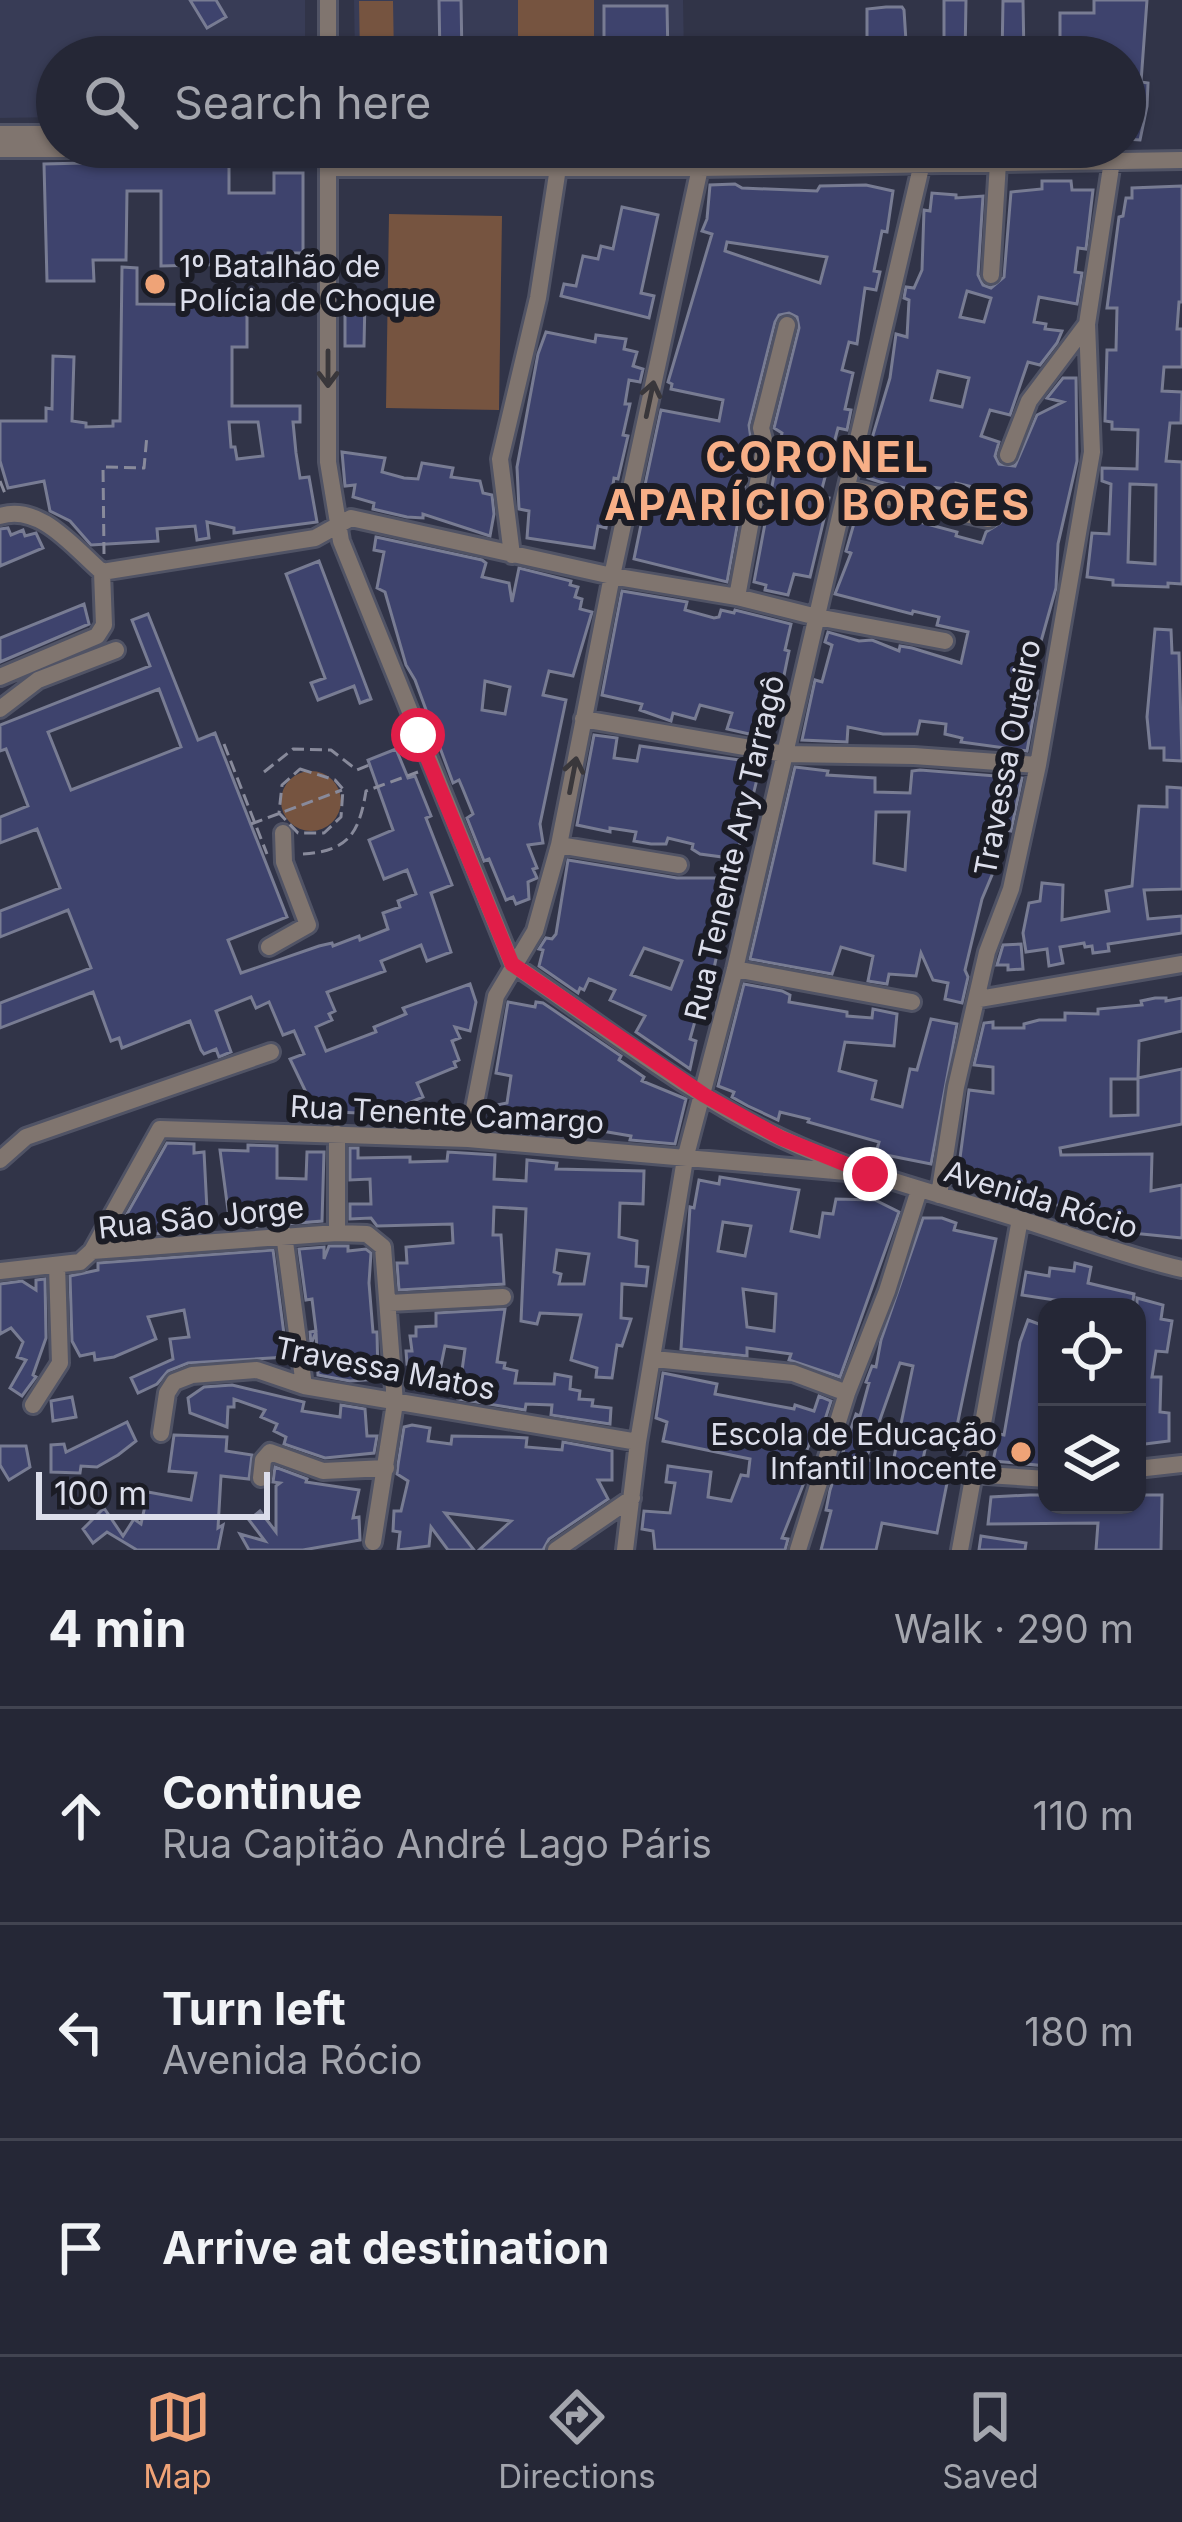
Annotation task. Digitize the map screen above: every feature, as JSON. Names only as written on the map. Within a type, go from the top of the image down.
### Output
[{"type":"street","points":[[328,0],[328,36]]},
{"type":"street","points":[[0,134],[36,137]]},
{"type":"street","points":[[0,149],[36,143]]},
{"type":"street","points":[[1146,161],[1182,160]]},
{"type":"street","points":[[328,168],[328,462],[337,526],[512,964]]},
{"type":"street","points":[[468,1139],[496,996],[535,932],[560,845],[700,168],[558,168],[538,298],[500,459],[512,555]]},
{"type":"street","name":"Rua Tenente Ary Tarragô","points":[[626,1550],[638,1442],[685,1159],[735,969],[921,168]]},
{"type":"street","points":[[991,274],[998,168]]},
{"type":"street","name":"Travessa Outeiro","points":[[939,1195],[956,1087],[987,952],[1011,890],[1038,765],[1091,452],[1087,325],[1111,168]]},
{"type":"street","points":[[1009,455],[1029,401],[1087,325]]},
{"type":"street","points":[[736,597],[765,445],[761,428],[787,326]]},
{"type":"street","points":[[847,488],[988,519]]},
{"type":"street","points":[[0,677],[97,636],[104,625],[102,572],[38,518],[23,511],[6,514]]},
{"type":"street","points":[[102,572],[315,538],[351,518],[612,576],[945,641]]},
{"type":"street","points":[[0,710],[38,680],[116,650]]},
{"type":"street","points":[[583,718],[785,754],[914,756],[1038,765]]},
{"type":"street","points":[[269,947],[308,925],[284,862],[283,833]]},
{"type":"street","points":[[560,845],[679,865]]},
{"type":"street","name":"Avenida Rócio","points":[[512,964],[704,1095],[781,1138],[870,1174],[1020,1219],[1118,1255],[1182,1269]]},
{"type":"street","points":[[979,999],[1182,964]]},
{"type":"street","points":[[735,969],[912,1002]]},
{"type":"street","points":[[0,1160],[26,1137],[271,1052]]},
{"type":"street","name":"Rua Tenente Camargo","points":[[92,1251],[160,1129],[468,1139],[870,1174]]},
{"type":"street","points":[[337,1134],[337,1233],[367,1234],[383,1247],[389,1303],[395,1402],[373,1542]]},
{"type":"street","points":[[798,1550],[919,1190]]},
{"type":"street","points":[[960,1550],[1020,1219]]},
{"type":"street","name":"Rua São Jorge","points":[[0,1271],[80,1262],[92,1251],[337,1233]]},
{"type":"street","points":[[284,1234],[304,1385]]},
{"type":"street","points":[[33,1405],[59,1363],[57,1265]]},
{"type":"street","points":[[389,1303],[503,1297]]},
{"type":"street","points":[[654,1359],[793,1373],[847,1393]]},
{"type":"street","name":"Travessa Matos","points":[[161,1433],[167,1393],[174,1382],[192,1375],[257,1370],[304,1385],[638,1442]]},
{"type":"street","points":[[261,1478],[263,1460],[270,1452],[323,1471],[386,1468]]},
{"type":"street","points":[[1146,1468],[1182,1464]]},
{"type":"street","points":[[971,1474],[1038,1478]]},
{"type":"street","points":[[556,1550],[632,1498]]},
{"type":"path","points":[[102,572],[103,467],[144,468],[147,435]]},
{"type":"path","points":[[0,481],[6,514]]},
{"type":"path","points":[[224,744],[272,867]]},
{"type":"path","points":[[264,772],[293,749],[331,750],[357,770],[369,765]]},
{"type":"path","points":[[301,854],[332,852],[361,826],[366,791],[430,767]]},
{"type":"path","points":[[300,769],[334,780],[344,789],[341,817],[323,833],[298,833],[279,813],[282,785],[300,769]]},
{"type":"path","points":[[253,823],[344,789]]},
{"type":"shaded area","points":[[0,0],[305,0],[305,36],[36,36],[36,117],[0,118]]},
{"type":"shaded area","points":[[354,0],[683,0],[684,36],[355,36]]},
{"type":"shaded area","points":[[518,0],[594,0],[594,36],[518,36]]},
{"type":"shaded area","points":[[359,1],[393,1],[394,36],[360,36]]},
{"type":"shaded area","points":[[389,214],[502,216],[499,410],[386,408]]},
{"type":"shaded area","points":[[311,771],[332,780],[341,801],[332,822],[311,831],[290,822],[281,801],[290,780]]},
{"type":"building","points":[[190,0],[216,0],[226,17],[207,28]]},
{"type":"building","points":[[439,0],[461,0],[462,36],[440,36]]},
{"type":"building","points":[[944,0],[966,0],[965,36],[944,36]]},
{"type":"building","points":[[1094,0],[1147,0],[1144,36],[1060,36],[1060,13],[1094,13]]},
{"type":"building","points":[[1003,1],[1023,1],[1024,36],[1002,36]]},
{"type":"building","points":[[604,6],[667,6],[668,36],[604,36]]},
{"type":"building","points":[[902,7],[906,36],[867,36],[867,9]]},
{"type":"building","points":[[44,168],[229,168],[229,193],[274,193],[274,173],[303,173],[303,253],[268,253],[268,269],[240,269],[240,264],[161,266],[161,191],[127,191],[126,260],[93,260],[94,281],[47,281]]},
{"type":"building","points":[[1042,181],[1071,181],[1072,190],[1093,190],[1086,249],[1078,248],[1075,272],[1082,273],[1077,304],[1039,297],[1034,322],[1062,331],[1057,343],[1040,365],[1028,362],[1010,415],[990,410],[981,436],[999,442],[995,456],[999,464],[1015,466],[1037,415],[1063,402],[1047,398],[1063,378],[1076,378],[1077,461],[1058,544],[1056,588],[1040,645],[1036,644],[1028,689],[1038,691],[1027,751],[961,742],[962,738],[945,734],[946,724],[920,721],[917,734],[848,727],[847,742],[802,740],[815,680],[822,682],[832,645],[825,642],[828,632],[961,663],[968,632],[937,625],[939,617],[835,594],[851,553],[846,551],[859,506],[982,543],[986,532],[1000,523],[994,505],[979,502],[981,489],[956,483],[955,490],[914,485],[913,490],[880,482],[868,478],[873,457],[867,455],[890,378],[896,334],[907,337],[909,300],[904,298],[906,287],[914,288],[922,270],[924,210],[930,211],[932,193],[983,196],[978,275],[991,288],[1004,277],[1011,192],[1042,189]],"holes":[[[967,291],[991,298],[984,322],[960,317]],[[938,371],[969,378],[962,407],[931,400]]]},
{"type":"building","points":[[710,185],[817,191],[820,186],[866,185],[893,191],[887,232],[882,231],[874,271],[880,272],[876,290],[865,288],[857,344],[849,342],[842,370],[853,373],[845,409],[851,410],[847,430],[838,428],[820,496],[829,498],[810,577],[794,574],[788,595],[754,582],[782,433],[774,428],[799,328],[797,317],[789,313],[779,315],[775,322],[749,425],[749,461],[727,582],[634,559],[661,410],[719,421],[723,400],[671,389],[668,382],[712,234],[702,231]],"holes":[[[727,242],[827,257],[820,283],[725,251]]]},
{"type":"building","points":[[1182,186],[1182,302],[1177,329],[1182,329],[1182,367],[1164,367],[1162,391],[1182,392],[1181,423],[1170,423],[1166,461],[1182,462],[1182,584],[1168,583],[1168,587],[1113,585],[1113,580],[1087,577],[1092,533],[1109,534],[1111,484],[1102,481],[1102,468],[1137,469],[1138,430],[1112,429],[1112,422],[1105,421],[1107,350],[1116,350],[1117,308],[1107,308],[1119,217],[1126,198],[1132,198],[1132,188]],"holes":[[[1130,484],[1156,485],[1155,564],[1128,562]]]},
{"type":"building","points":[[622,207],[658,215],[641,293],[654,296],[649,318],[561,296],[564,284],[576,286],[583,256],[598,259],[601,246],[613,249]]},
{"type":"building","points":[[122,267],[137,268],[137,304],[247,305],[247,347],[232,347],[232,406],[300,406],[300,422],[293,422],[296,453],[300,478],[309,477],[317,522],[234,533],[234,528],[207,522],[209,538],[197,540],[195,526],[157,529],[158,541],[91,545],[70,521],[50,511],[44,481],[8,488],[0,461],[0,421],[46,421],[46,408],[52,409],[53,356],[74,357],[72,421],[86,423],[86,427],[113,426],[113,421],[120,421]],"holes":[[[229,422],[258,422],[263,456],[237,459]]]},
{"type":"building","points":[[345,298],[365,298],[364,346],[345,346]]},
{"type":"building","points":[[546,332],[595,342],[596,335],[626,339],[624,349],[637,352],[633,366],[643,369],[640,382],[629,380],[623,435],[628,436],[618,479],[614,478],[606,528],[598,526],[594,548],[527,538],[529,511],[519,509],[517,467]]},
{"type":"building","points":[[342,452],[385,458],[382,472],[404,478],[418,479],[422,463],[453,468],[451,477],[480,481],[483,493],[492,495],[490,536],[423,514],[423,518],[407,517],[373,509],[374,503],[353,497],[355,485],[345,486]]},
{"type":"building","points":[[8,528],[11,535],[23,530],[25,536],[36,533],[43,548],[0,566],[0,529]]},
{"type":"building","points":[[376,537],[482,560],[486,563],[482,577],[509,583],[512,602],[519,568],[571,581],[570,585],[578,587],[575,597],[582,599],[580,609],[592,612],[573,676],[549,671],[543,695],[566,700],[540,824],[543,843],[528,845],[537,868],[533,869],[537,878],[528,882],[529,899],[516,904],[513,897],[506,900],[489,859],[484,861],[467,818],[473,814],[459,780],[453,783],[406,665],[385,592],[377,588],[384,552],[374,550]],"holes":[[[485,681],[510,687],[505,714],[482,710]]]},
{"type":"building","points":[[319,561],[371,699],[360,703],[354,686],[318,700],[311,683],[325,678],[286,574]]},
{"type":"building","points":[[622,591],[687,602],[685,610],[714,618],[721,610],[735,610],[791,624],[771,739],[727,729],[732,713],[700,705],[695,719],[673,713],[671,721],[640,710],[642,704],[602,695]]},
{"type":"building","points":[[84,604],[89,624],[0,662],[0,638]]},
{"type":"building","points":[[148,614],[198,740],[215,733],[287,917],[228,940],[241,973],[388,929],[383,913],[416,894],[407,870],[384,879],[369,840],[393,830],[368,760],[396,749],[408,778],[415,776],[452,885],[431,893],[451,952],[427,961],[421,945],[381,961],[385,971],[327,992],[335,1011],[329,1014],[332,1020],[316,1027],[326,1051],[376,1032],[374,1027],[406,1014],[403,1008],[470,984],[476,1002],[470,1031],[455,1027],[460,1038],[452,1041],[459,1060],[454,1062],[456,1067],[417,1083],[423,1097],[397,1108],[400,1115],[315,1111],[290,1059],[304,1054],[294,1031],[283,1035],[269,1002],[256,1008],[251,997],[216,1011],[231,1052],[219,1057],[216,1049],[204,1054],[190,1021],[122,1048],[119,1038],[111,1041],[93,992],[0,1028],[0,1003],[91,968],[68,910],[0,937],[0,911],[60,888],[37,829],[0,843],[0,817],[28,806],[6,749],[0,751],[0,725],[150,666],[132,620]],"holes":[[[159,689],[181,747],[71,790],[48,732]]]},
{"type":"building","points":[[1155,629],[1171,630],[1172,653],[1179,653],[1182,761],[1164,760],[1164,748],[1150,748],[1147,717]]},
{"type":"building","points":[[594,735],[617,738],[614,758],[637,761],[640,746],[761,763],[742,840],[738,847],[733,846],[730,858],[700,854],[692,849],[693,844],[668,838],[666,844],[651,844],[634,841],[636,832],[577,825]]},
{"type":"building","points":[[795,767],[875,778],[875,792],[910,793],[912,771],[920,770],[1022,778],[1011,831],[1001,829],[982,899],[962,1003],[945,999],[948,983],[933,980],[921,953],[916,976],[889,974],[887,984],[868,981],[873,956],[841,947],[832,974],[750,959]],"holes":[[[876,812],[909,812],[905,870],[874,863]]]},
{"type":"building","points":[[1167,787],[1182,788],[1182,889],[1144,890],[1148,919],[1182,916],[1182,933],[1108,944],[1109,951],[1093,953],[1092,946],[1084,943],[1060,947],[1063,963],[1049,966],[1047,949],[1026,952],[1023,933],[1029,903],[1040,901],[1042,883],[1063,885],[1062,920],[1109,911],[1106,891],[1132,886],[1139,806],[1167,807]]},
{"type":"building","points":[[568,860],[677,878],[725,878],[723,885],[731,887],[704,1016],[697,1014],[690,1039],[696,1041],[690,1069],[636,1032],[645,1016],[610,1000],[615,990],[589,979],[578,993],[539,966],[543,950],[539,949],[546,938],[556,934]],"holes":[[[644,948],[682,961],[671,989],[631,975]]]},
{"type":"building","points":[[1021,944],[1023,969],[997,965],[1003,945]]},
{"type":"building","points":[[744,984],[782,991],[790,995],[789,1002],[847,1012],[847,1016],[872,1018],[873,1009],[897,1014],[894,1046],[845,1042],[839,1071],[876,1081],[872,1099],[902,1107],[910,1069],[917,1070],[931,1019],[957,1024],[931,1164],[876,1153],[879,1142],[809,1119],[780,1112],[778,1120],[718,1086]]},
{"type":"building","points":[[1155,998],[1182,998],[1182,1031],[1139,1041],[1138,1078],[1182,1069],[1182,1124],[1060,1148],[1061,1155],[1152,1154],[1151,1191],[1182,1185],[1182,1238],[1112,1231],[1096,1226],[1096,1220],[1081,1218],[1082,1208],[1048,1204],[1049,1195],[1027,1194],[1019,1186],[1004,1185],[1005,1181],[985,1179],[986,1175],[958,1173],[969,1090],[993,1093],[993,1067],[974,1065],[984,1023],[993,1022],[993,1028],[1024,1028],[1039,1020],[1065,1020],[1065,1013],[1098,1014],[1098,1009],[1142,1005],[1141,1001]],"holes":[[[1111,1079],[1138,1079],[1138,1115],[1111,1116]]]},
{"type":"building","points":[[508,1002],[535,1007],[536,1002],[543,1003],[621,1056],[619,1060],[644,1077],[642,1081],[686,1099],[675,1144],[630,1140],[631,1136],[590,1129],[589,1135],[565,1133],[490,1120],[492,1106],[507,1103],[511,1076],[496,1073]]},
{"type":"building","points":[[167,1143],[194,1144],[194,1153],[204,1152],[208,1230],[125,1236],[123,1221]]},
{"type":"building","points":[[248,1145],[277,1146],[277,1178],[306,1179],[307,1152],[324,1152],[322,1221],[251,1227],[251,1217],[229,1218],[220,1150],[248,1151]]},
{"type":"building","points":[[350,1148],[358,1148],[358,1158],[410,1157],[410,1162],[447,1161],[448,1152],[495,1155],[494,1179],[526,1181],[527,1160],[557,1163],[556,1169],[644,1171],[643,1204],[620,1203],[619,1237],[637,1241],[636,1266],[648,1267],[646,1286],[622,1284],[621,1318],[631,1319],[622,1346],[617,1345],[612,1378],[596,1377],[597,1368],[571,1360],[581,1315],[540,1313],[537,1324],[521,1321],[526,1209],[494,1207],[493,1235],[501,1235],[504,1284],[399,1290],[397,1263],[407,1263],[406,1247],[453,1243],[452,1224],[377,1226],[371,1218],[350,1219],[350,1204],[371,1204],[370,1179],[350,1180]],"holes":[[[557,1250],[589,1254],[584,1284],[559,1284],[561,1274],[554,1272]]]},
{"type":"building","points":[[720,1177],[799,1190],[791,1231],[819,1237],[823,1213],[833,1214],[836,1199],[875,1200],[899,1212],[840,1377],[789,1360],[791,1354],[747,1348],[747,1356],[681,1349],[690,1207],[694,1208],[699,1180],[719,1184]],"holes":[[[723,1222],[751,1226],[745,1256],[718,1251]],[[743,1289],[776,1294],[774,1331],[747,1327]]]},
{"type":"building","points":[[923,1218],[942,1218],[956,1223],[954,1230],[996,1239],[953,1445],[927,1440],[922,1464],[933,1466],[930,1480],[947,1483],[937,1533],[882,1523],[876,1550],[821,1550],[831,1511],[826,1510],[830,1490],[856,1414],[860,1416]],"holes":[[[900,1363],[913,1366],[892,1467],[866,1459]]]},
{"type":"building","points":[[329,1246],[371,1253],[369,1283],[378,1379],[350,1381],[318,1375],[316,1332],[311,1344],[310,1332],[316,1331],[312,1299],[306,1300],[299,1249],[324,1247],[324,1259]]},
{"type":"building","points":[[273,1250],[287,1357],[188,1363],[138,1393],[131,1378],[173,1359],[170,1339],[189,1337],[184,1310],[148,1317],[156,1339],[114,1357],[80,1356],[72,1341],[70,1276],[98,1270],[98,1263]]},
{"type":"building","points":[[1075,1263],[1091,1267],[1088,1283],[1134,1294],[1133,1298],[1022,1295],[1026,1272],[1049,1276],[1050,1268],[1074,1271]]},
{"type":"building","points":[[45,1279],[46,1338],[36,1377],[22,1396],[10,1388],[26,1360],[17,1357],[23,1342],[11,1328],[0,1334],[0,1284],[22,1281],[36,1290],[36,1280]]},
{"type":"building","points":[[1146,1300],[1163,1305],[1161,1319],[1172,1321],[1167,1352],[1156,1351],[1152,1377],[1161,1377],[1160,1412],[1169,1413],[1169,1441],[1146,1444]]},
{"type":"building","points":[[505,1309],[497,1362],[517,1371],[515,1383],[554,1384],[555,1374],[571,1377],[570,1389],[580,1391],[579,1399],[611,1408],[610,1424],[551,1415],[552,1405],[526,1404],[525,1410],[458,1399],[465,1349],[445,1346],[437,1385],[415,1387],[413,1363],[407,1364],[406,1351],[412,1351],[410,1336],[416,1336],[416,1327],[436,1326],[436,1313]]},
{"type":"building","points":[[1028,1320],[1038,1324],[1038,1465],[993,1461],[999,1434],[1004,1435]]},
{"type":"building","points":[[663,1373],[717,1384],[715,1394],[794,1409],[795,1405],[814,1411],[819,1396],[831,1401],[820,1435],[814,1433],[804,1457],[813,1460],[782,1538],[788,1539],[785,1550],[655,1550],[653,1531],[642,1529],[644,1511],[670,1513],[675,1483],[666,1482],[668,1466],[711,1472],[708,1497],[731,1501],[741,1475],[748,1476],[750,1459],[663,1441],[667,1422],[656,1418]]},
{"type":"building","points":[[232,1385],[304,1402],[302,1411],[340,1417],[341,1405],[365,1409],[367,1436],[377,1436],[374,1453],[325,1458],[284,1444],[286,1437],[274,1431],[277,1424],[261,1417],[265,1410],[234,1399],[234,1407],[228,1407],[227,1427],[190,1413],[188,1398],[204,1387]]},
{"type":"building","points":[[72,1397],[76,1417],[53,1421],[51,1401]]},
{"type":"building","points":[[127,1422],[136,1441],[118,1455],[97,1467],[81,1466],[80,1473],[51,1472],[51,1445],[64,1444],[66,1452]]},
{"type":"building","points":[[404,1427],[430,1428],[428,1441],[451,1444],[452,1436],[509,1437],[527,1438],[526,1447],[562,1450],[563,1442],[612,1451],[612,1480],[598,1480],[608,1499],[549,1539],[543,1550],[479,1550],[511,1521],[445,1513],[474,1550],[448,1550],[431,1527],[429,1546],[398,1550],[400,1532],[393,1531],[394,1511],[401,1511],[408,1481],[397,1474],[398,1465]]},
{"type":"building","points":[[174,1435],[227,1437],[226,1451],[252,1455],[249,1479],[221,1476],[218,1528],[223,1525],[218,1550],[137,1550],[107,1532],[93,1543],[83,1529],[104,1508],[123,1536],[134,1519],[141,1524],[148,1492],[191,1500],[196,1473],[169,1471]]},
{"type":"building","points":[[0,1446],[26,1446],[30,1467],[9,1480],[0,1465]]},
{"type":"building","points":[[275,1467],[306,1482],[359,1490],[353,1518],[359,1517],[360,1540],[303,1550],[249,1550],[240,1534],[265,1541],[249,1520],[260,1511],[276,1532],[276,1486],[280,1483],[273,1482]]},
{"type":"building","points":[[1038,1495],[1038,1514],[1146,1514],[1146,1495],[1162,1495],[1161,1550],[1096,1550],[1098,1523],[988,1524],[991,1497]]},
{"type":"building","points":[[981,1536],[1026,1543],[1025,1550],[979,1550]]},
{"type":"place","name":"1º Batalhão de Polícia de Choque","points":[[155,284]]},
{"type":"place","name":"Escola de Educação Infantil Inocente","points":[[1021,1452]]},
{"type":"district","name":"CORONEL APARÍCIO BORGES","points":[[818,481]]},
{"type":"route","points":[[418,735],[512,964],[704,1095],[781,1138],[870,1174]]}]
